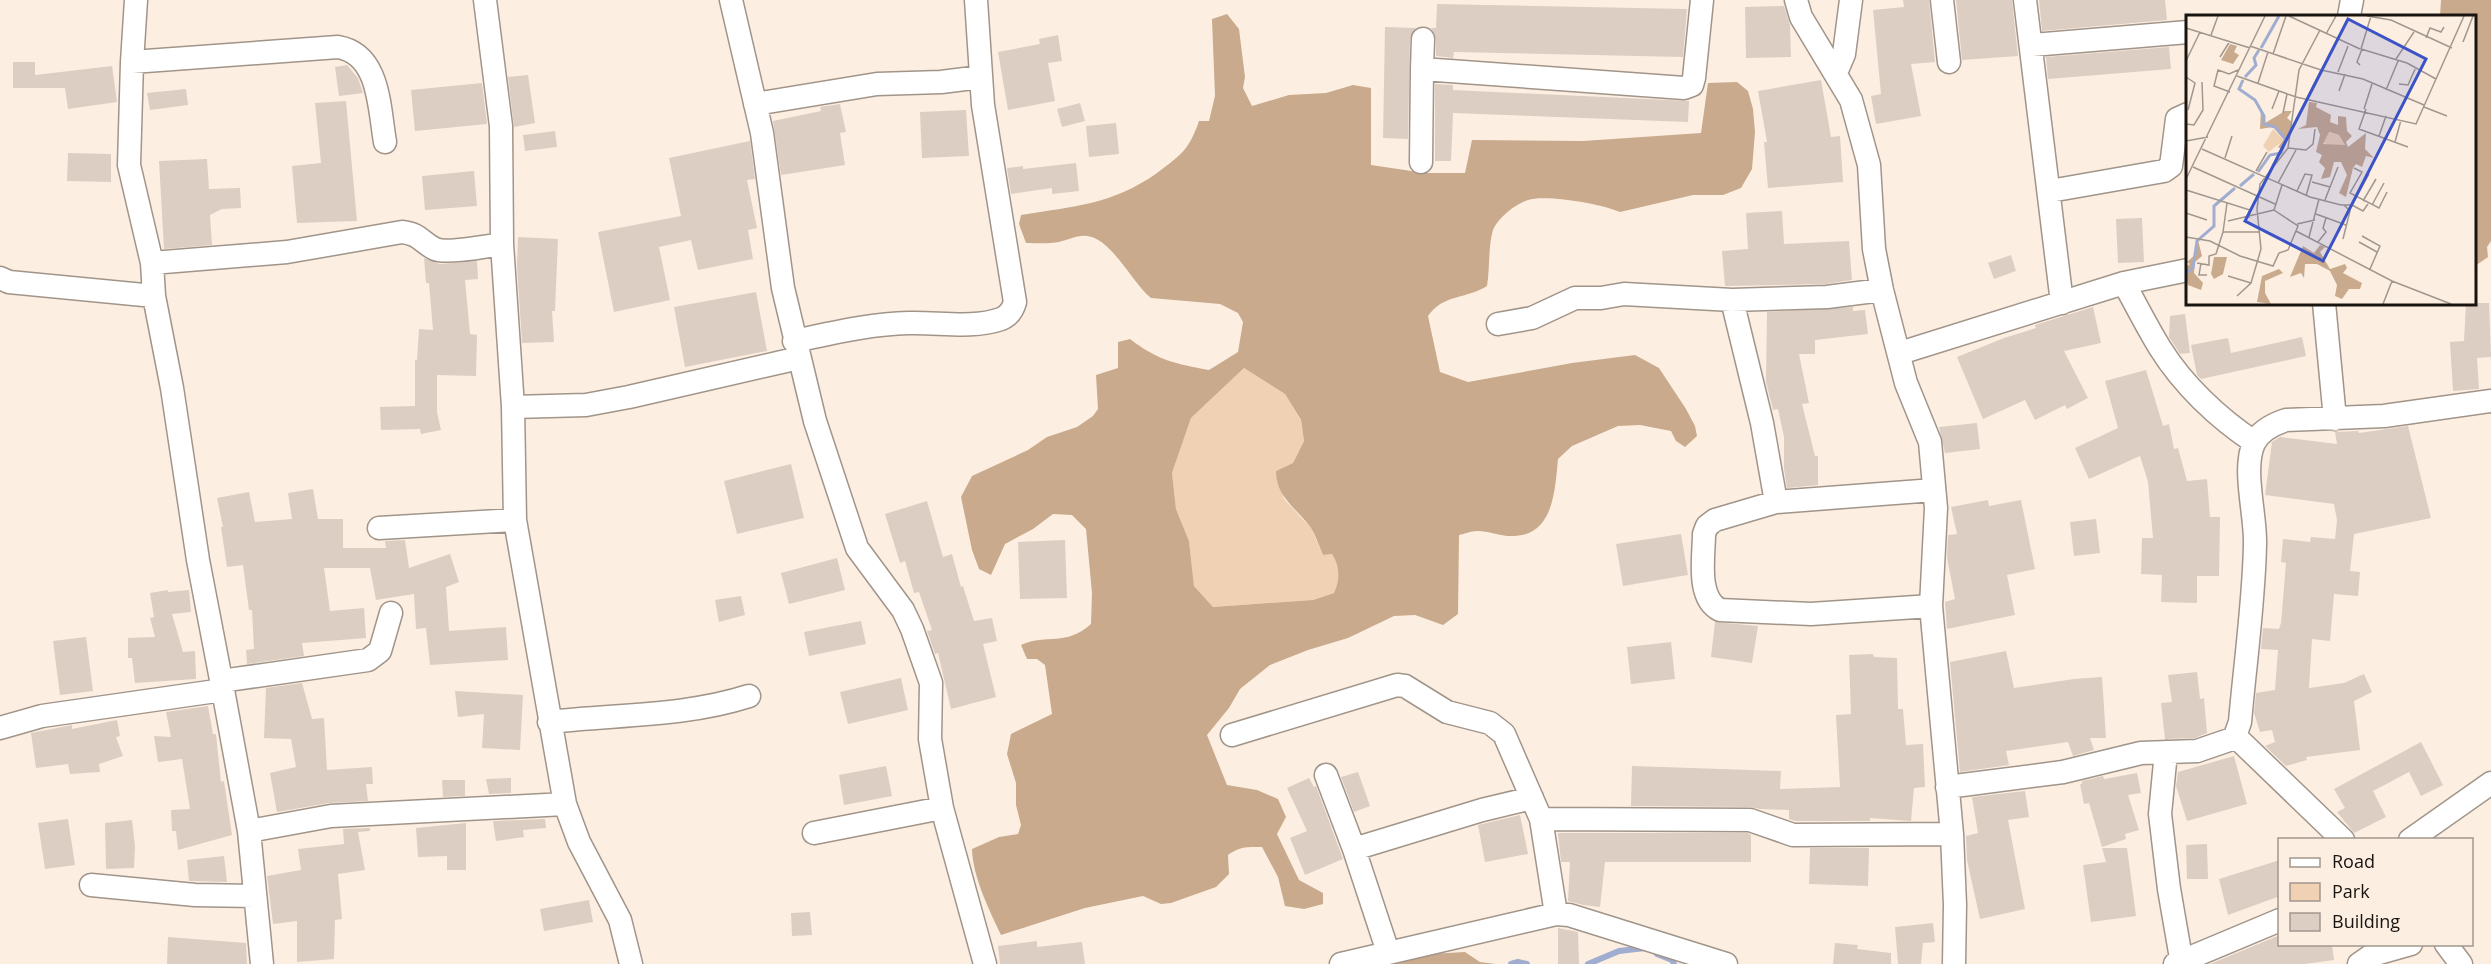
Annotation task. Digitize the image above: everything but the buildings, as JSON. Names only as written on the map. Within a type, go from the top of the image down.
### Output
[{"type":"street","points":[[136,0],[129,165],[152,263],[154,296],[172,388],[198,560],[249,831],[262,964]]},
{"type":"street","points":[[485,0],[501,126],[502,244],[513,408],[515,520],[565,804],[579,842],[620,920],[631,964]]},
{"type":"street","points":[[731,0],[762,134],[783,288],[814,421],[857,548],[903,610],[931,683],[930,739],[942,808],[985,964]]},
{"type":"street","points":[[513,408],[586,405],[629,397],[796,350],[865,325],[964,324],[1001,319],[1014,309],[1015,302],[983,105],[976,0]]},
{"type":"street","points":[[1422,69],[1684,88],[1692,85],[1694,78],[1702,0]]},
{"type":"street","points":[[1796,0],[1801,17],[1851,100],[1869,165],[1874,249],[1882,290],[1906,383],[1930,442],[1935,547],[1931,606],[1952,834],[1955,905],[1954,964]]},
{"type":"street","points":[[1836,73],[1844,54],[1851,0]]},
{"type":"street","points":[[1942,0],[1949,62]]},
{"type":"street","points":[[2025,0],[2062,303]]},
{"type":"street","points":[[2349,15],[2352,0]]},
{"type":"street","points":[[2032,45],[2186,32]]},
{"type":"street","points":[[1420,162],[1423,39]]},
{"type":"street","points":[[132,62],[349,48],[359,53],[375,84],[385,142]]},
{"type":"street","points":[[755,104],[878,84],[941,82],[981,77]]},
{"type":"street","points":[[2049,191],[2164,171],[2171,166],[2177,119],[2186,115]]},
{"type":"street","points":[[152,263],[286,252],[402,232],[414,233],[436,250],[458,250],[502,244]]},
{"type":"street","points":[[1900,353],[2124,284],[2186,270]]},
{"type":"street","points":[[0,278],[9,282],[154,296]]},
{"type":"street","points":[[2124,284],[2161,350],[2228,425],[2254,442]]},
{"type":"street","points":[[1498,324],[1539,316],[1575,298],[1601,298],[1624,294],[1732,300],[1827,297],[1882,290]]},
{"type":"street","points":[[1732,300],[1762,423],[1776,502]]},
{"type":"street","points":[[2324,304],[2335,419]]},
{"type":"street","points":[[1947,787],[2063,772],[2141,753],[2197,751],[2235,736],[2240,722],[2255,544],[2250,473],[2254,442],[2262,432],[2286,420],[2384,416],[2491,402]]},
{"type":"street","points":[[1931,606],[1810,614],[1720,610],[1714,607],[1707,597],[1705,588],[1706,528],[1715,520],[1776,502],[1934,490]]},
{"type":"street","points":[[379,528],[515,520]]},
{"type":"street","points":[[0,728],[42,716],[368,660],[380,651],[392,613]]},
{"type":"street","points":[[1232,735],[1402,685],[1447,712],[1490,723],[1500,730],[1509,744],[1541,819],[1556,914]]},
{"type":"street","points":[[549,722],[678,713],[716,707],[749,696]]},
{"type":"street","points":[[2235,736],[2341,838]]},
{"type":"street","points":[[2166,752],[2160,814],[2179,963],[2278,921]]},
{"type":"street","points":[[1326,774],[1388,952]]},
{"type":"street","points":[[2413,838],[2491,783]]},
{"type":"street","points":[[1354,849],[1440,822],[1532,798]]},
{"type":"street","points":[[249,831],[331,816],[565,804]]},
{"type":"street","points":[[814,833],[942,808]]},
{"type":"street","points":[[1541,819],[1750,820],[1793,835],[1952,834]]},
{"type":"street","points":[[91,885],[195,895],[255,896]]},
{"type":"street","points":[[1341,964],[1556,914],[1569,915],[1726,964]]},
{"type":"street","points":[[2359,964],[2372,955],[2407,946]]},
{"type":"street","points":[[2447,946],[2461,964]]},
{"type":"green space","points":[[1244,368],[1285,394],[1301,421],[1304,441],[1293,463],[1276,471],[1284,499],[1311,528],[1323,555],[1332,554],[1337,563],[1337,583],[1334,593],[1313,600],[1213,607],[1194,586],[1189,541],[1176,509],[1172,473],[1191,418]]},
{"type":"shaded area","points":[[2441,0],[2491,0],[2491,241],[2487,247],[2488,257],[2476,265],[2476,15],[2440,15]]},
{"type":"shaded area","points":[[1227,14],[1239,29],[1245,77],[1243,88],[1252,106],[1289,95],[1326,93],[1353,85],[1371,88],[1371,165],[1425,173],[1465,173],[1472,140],[1583,141],[1701,133],[1708,83],[1737,82],[1748,91],[1753,109],[1755,132],[1752,169],[1741,188],[1723,195],[1693,195],[1620,212],[1588,203],[1560,199],[1536,198],[1523,202],[1503,216],[1495,225],[1490,243],[1487,286],[1448,300],[1428,316],[1440,372],[1468,382],[1572,363],[1635,355],[1659,368],[1686,409],[1695,426],[1697,436],[1685,447],[1676,441],[1671,431],[1640,425],[1618,426],[1572,446],[1558,459],[1550,508],[1545,519],[1537,528],[1527,534],[1514,536],[1477,531],[1459,535],[1458,614],[1443,625],[1415,615],[1394,616],[1348,638],[1270,665],[1240,689],[1229,708],[1207,735],[1227,785],[1257,790],[1278,799],[1286,817],[1277,834],[1299,880],[1323,893],[1323,904],[1304,909],[1285,906],[1278,877],[1262,847],[1248,847],[1228,855],[1229,874],[1216,887],[1171,903],[1161,904],[1143,896],[1085,908],[1001,935],[978,882],[972,849],[999,837],[1018,834],[1021,825],[1016,805],[1016,783],[1007,754],[1011,734],[1052,714],[1045,665],[1037,659],[1027,659],[1021,645],[1040,640],[1065,638],[1082,631],[1091,624],[1092,593],[1086,529],[1072,515],[1053,514],[1033,529],[1005,544],[991,575],[979,569],[972,550],[961,497],[972,476],[1028,450],[1047,437],[1077,427],[1093,416],[1098,409],[1096,375],[1118,368],[1118,342],[1130,339],[1149,352],[1167,360],[1209,370],[1238,352],[1243,322],[1238,313],[1220,304],[1151,298],[1113,253],[1096,239],[1083,236],[1055,243],[1026,243],[1019,224],[1021,215],[1092,203],[1124,192],[1157,173],[1183,151],[1192,139],[1199,121],[1209,121],[1215,96],[1212,19]],"holes":[[[1244,368],[1285,394],[1301,420],[1304,441],[1293,463],[1276,471],[1277,480],[1283,496],[1311,528],[1323,555],[1332,554],[1335,559],[1338,573],[1336,588],[1334,593],[1313,600],[1213,607],[1194,586],[1189,541],[1176,509],[1172,473],[1191,418]]]},
{"type":"shaded area","points":[[1465,952],[1480,962],[1496,964],[1385,964],[1431,954]]},
{"type":"waterway","points":[[1588,964],[1619,951],[1645,948]]},
{"type":"waterway","points":[[1657,954],[1672,960],[1674,964]]},
{"type":"waterway","points":[[1511,964],[1518,962],[1527,964]]}]
